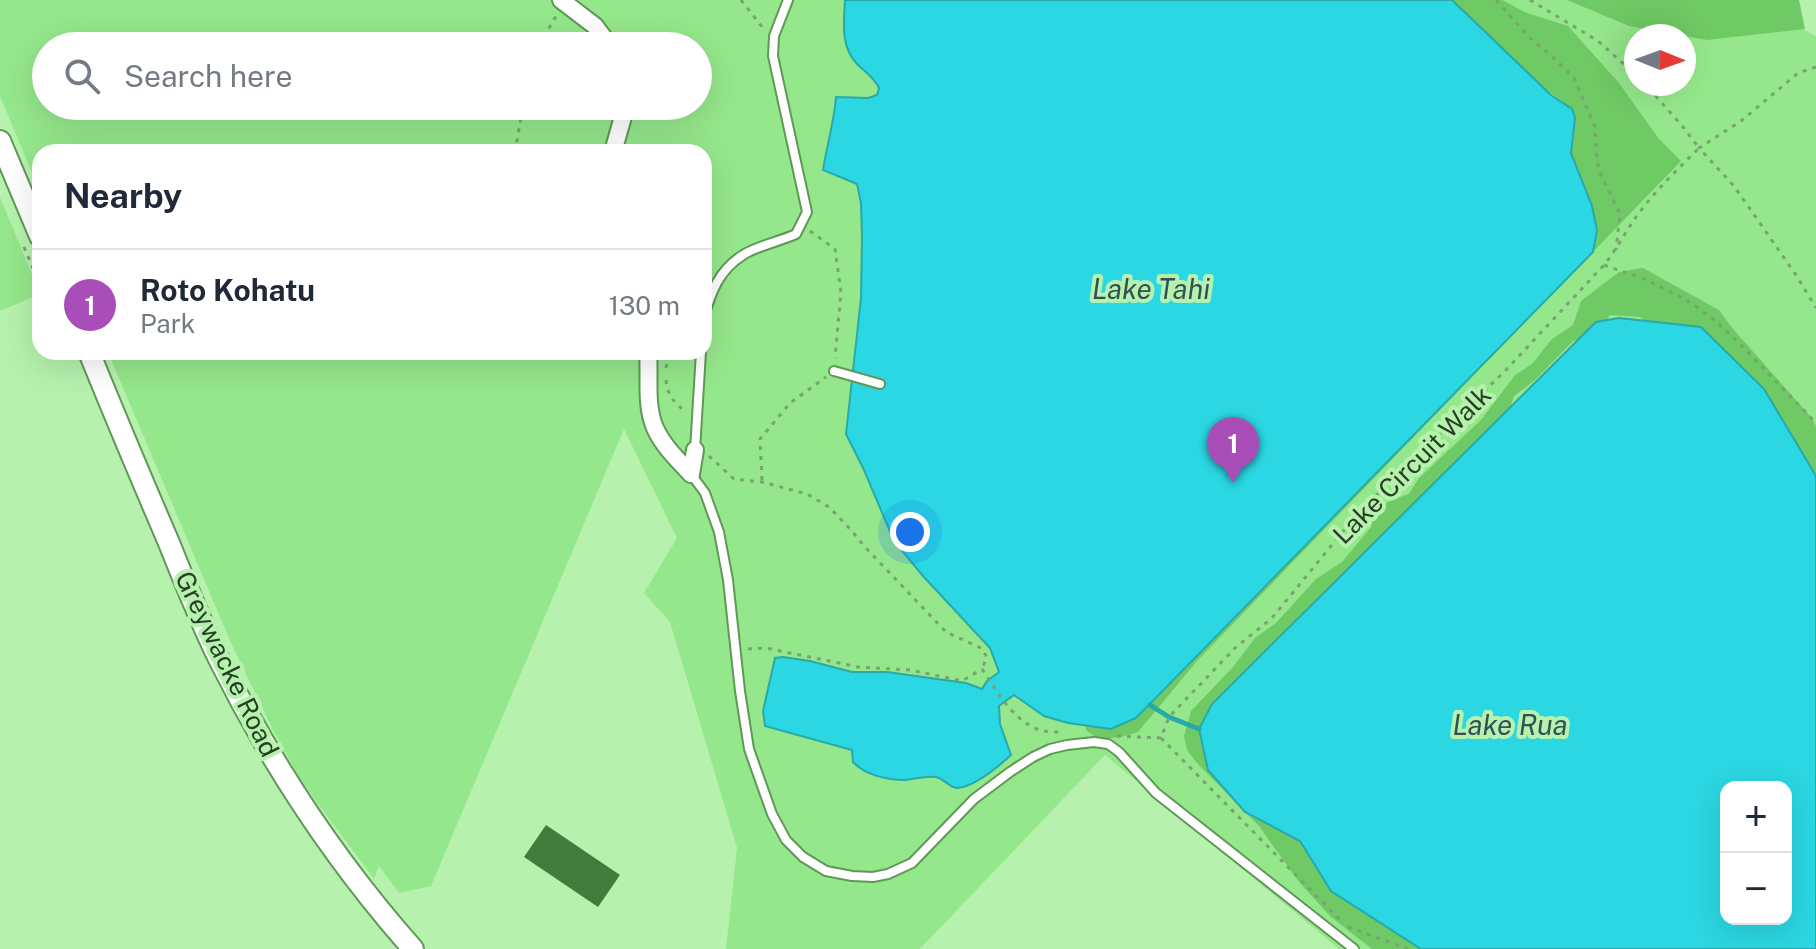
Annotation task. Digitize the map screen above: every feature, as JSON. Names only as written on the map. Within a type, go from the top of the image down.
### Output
[{"type":"street","points":[[562,1],[600,32]]},
{"type":"street","points":[[615,144],[622,120]]},
{"type":"street","points":[[0,141],[32,217]]},
{"type":"street","name":"Greywacke Road","points":[[92,360],[195,606],[248,714],[327,840],[413,949]]},
{"type":"street","points":[[648,360],[654,426],[673,455],[691,474]]},
{"type":"street","points":[[691,474],[695,450]]},
{"type":"lane","points":[[712,288],[726,269],[744,254],[796,234],[807,212],[773,56],[778,24],[788,0]]},
{"type":"lane","points":[[695,450],[701,360]]},
{"type":"lane","points":[[834,371],[880,384]]},
{"type":"lane","points":[[691,474],[705,493],[719,532],[749,749],[772,814],[786,840],[803,857],[826,871],[852,876],[888,874],[912,863],[974,799],[1010,772],[1050,749],[1094,742],[1108,744],[1156,793],[1354,949]]},
{"type":"path","points":[[741,0],[774,42]]},
{"type":"path","points":[[1496,0],[1529,37],[1574,78],[1595,127],[1599,171],[1620,214],[1615,251]]},
{"type":"path","points":[[1530,0],[1598,41],[1624,64]]},
{"type":"path","points":[[546,32],[562,1]]},
{"type":"path","name":"Lake Circuit Walk","points":[[1161,738],[1169,717],[1235,648],[1272,618],[1359,512],[1505,371],[1604,265],[1663,184],[1699,148],[1741,121],[1798,73],[1816,67]]},
{"type":"path","points":[[1656,96],[1734,186],[1816,308]]},
{"type":"path","points":[[516,144],[521,120]]},
{"type":"path","points":[[762,482],[760,439],[790,403],[834,371],[841,292],[835,249],[801,225]]},
{"type":"path","points":[[1604,265],[1647,280],[1690,302],[1713,319],[1816,423]]},
{"type":"path","points":[[667,360],[667,388],[673,401],[697,423]]},
{"type":"path","points":[[695,450],[704,452],[734,479],[762,482],[807,494],[829,507],[946,632],[981,648],[987,657],[982,669],[962,681],[888,667],[858,667],[766,648],[735,650]]},
{"type":"path","points":[[982,669],[1008,707],[1022,720],[1039,731],[1072,732]]},
{"type":"path","points":[[1112,735],[1161,738],[1346,926],[1408,949]]},
{"type":"green space","points":[[0,0],[1748,0],[1816,36],[1816,949],[1339,949],[1105,755],[920,949],[726,949],[737,848],[670,622],[644,593],[677,538],[624,429],[431,886],[399,893],[379,866],[374,879],[302,782],[273,730],[231,643],[111,360],[712,360],[712,144],[32,144],[32,173],[0,96]]},
{"type":"green space","points":[[1439,0],[1502,0],[1527,13],[1568,26],[1619,83],[1624,96],[1628,96],[1659,139],[1681,161],[1197,661],[1138,732],[1099,739],[1087,731],[1082,718],[1568,147],[1565,103],[1487,47]]},
{"type":"green space","points":[[1567,0],[1799,0],[1805,29],[1707,40],[1696,38],[1696,24],[1624,24]]},
{"type":"green space","points":[[0,197],[32,275],[32,297],[0,311]]},
{"type":"green space","points":[[1643,268],[1719,310],[1810,416],[1816,426],[1816,475],[1763,439],[1678,348],[1640,317],[1610,315],[1598,335],[1573,341],[1535,380],[1514,396],[1351,872],[1443,949],[1372,949],[1331,917],[1299,882],[1259,826],[1187,750],[1184,736],[1191,711],[1233,667],[1255,638],[1276,623],[1316,579],[1342,562],[1371,527],[1374,512],[1391,500],[1409,494],[1419,478],[1481,420],[1515,375],[1532,364],[1552,339],[1573,325],[1581,301],[1619,272]]},
{"type":"water","name":"Lake Tahi","points":[[845,0],[1452,0],[1551,95],[1572,109],[1575,118],[1571,153],[1592,206],[1597,230],[1593,252],[1136,718],[1111,729],[1068,723],[1044,716],[1014,695],[999,706],[1000,724],[1011,755],[979,780],[958,788],[936,777],[905,780],[877,776],[853,762],[852,750],[765,726],[763,711],[775,658],[810,661],[852,672],[887,672],[966,683],[982,689],[999,672],[990,648],[894,541],[846,434],[861,298],[861,203],[857,184],[823,170],[836,97],[868,98],[877,95],[879,88],[848,50],[844,34]]},
{"type":"water","name":"Lake Rua","points":[[1619,318],[1701,327],[1764,389],[1816,476],[1816,949],[1421,949],[1331,891],[1300,841],[1245,812],[1208,770],[1199,729],[1212,704],[1596,322]]},
{"type":"building","points":[[546,825],[620,875],[598,907],[524,857]]},
{"type":"waterway","points":[[1150,705],[1169,717],[1199,729]]},
{"type":"place","name":"Roto Kohatu","points":[[1233,483]]}]
